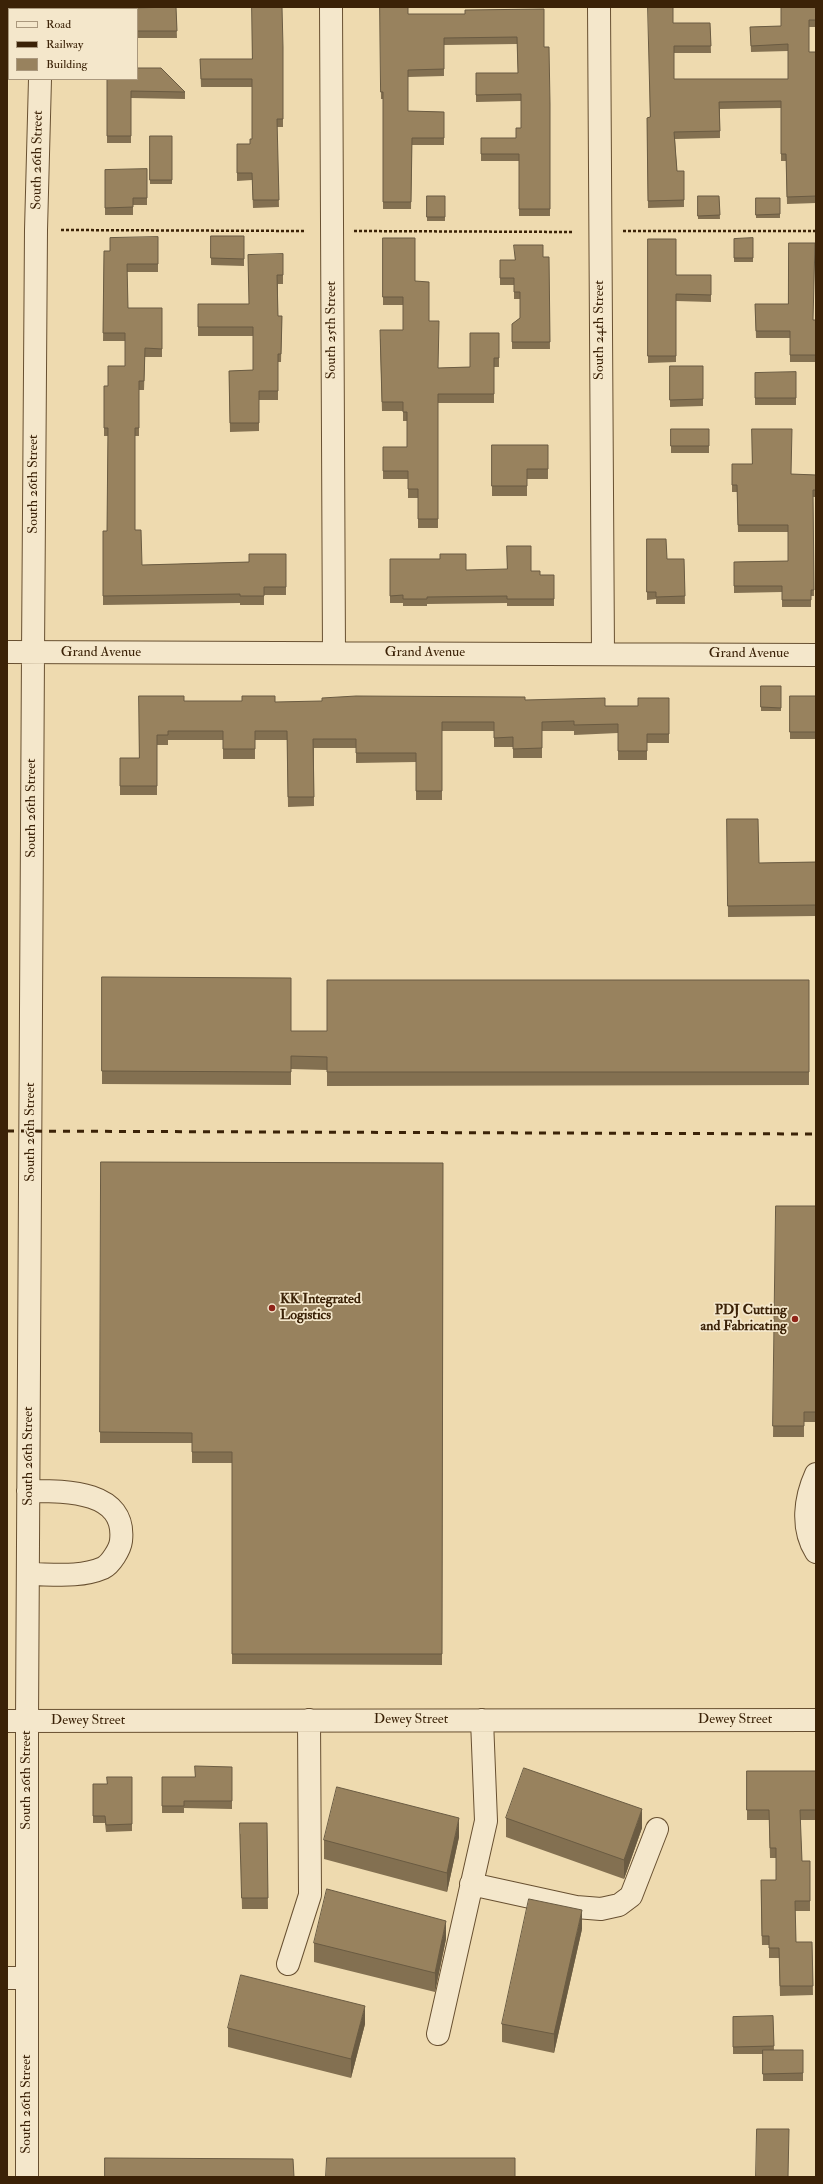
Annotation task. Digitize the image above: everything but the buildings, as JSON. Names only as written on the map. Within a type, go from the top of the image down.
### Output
[{"type":"street","name":"South 25th Street","points":[[331,7],[334,652]]},
{"type":"street","name":"South 24th Street","points":[[599,7],[603,653]]},
{"type":"street","name":"South 26th Street","points":[[27,2177],[17,1978],[17,1721],[28,1574],[36,230],[39,82]]},
{"type":"street","name":"Grand Avenue","points":[[7,652],[334,652],[816,655]]},
{"type":"street","points":[[816,1474],[809,1490],[806,1513],[809,1541],[816,1552]]},
{"type":"street","points":[[28,1490],[70,1490],[94,1497],[115,1513],[122,1532],[120,1548],[105,1567],[86,1573],[28,1574]]},
{"type":"street","points":[[288,1964],[310,1895],[309,1720]]},
{"type":"street","points":[[438,2034],[486,1821],[482,1720]]},
{"type":"street","name":"Dewey Street","points":[[17,1721],[816,1720]]},
{"type":"street","points":[[471,1884],[576,1906],[601,1909],[619,1905],[631,1896],[657,1829]]},
{"type":"path","points":[[61,230],[306,231]]},
{"type":"path","points":[[354,231],[572,232]]},
{"type":"path","points":[[623,231],[816,231]]},
{"type":"railway","points":[[7,1131],[816,1134]]},
{"type":"place","name":"KK Integrated Logistics","points":[[272,1308]]},
{"type":"place","name":"PDJ Cutting and Fabricating","points":[[795,1319]]}]
